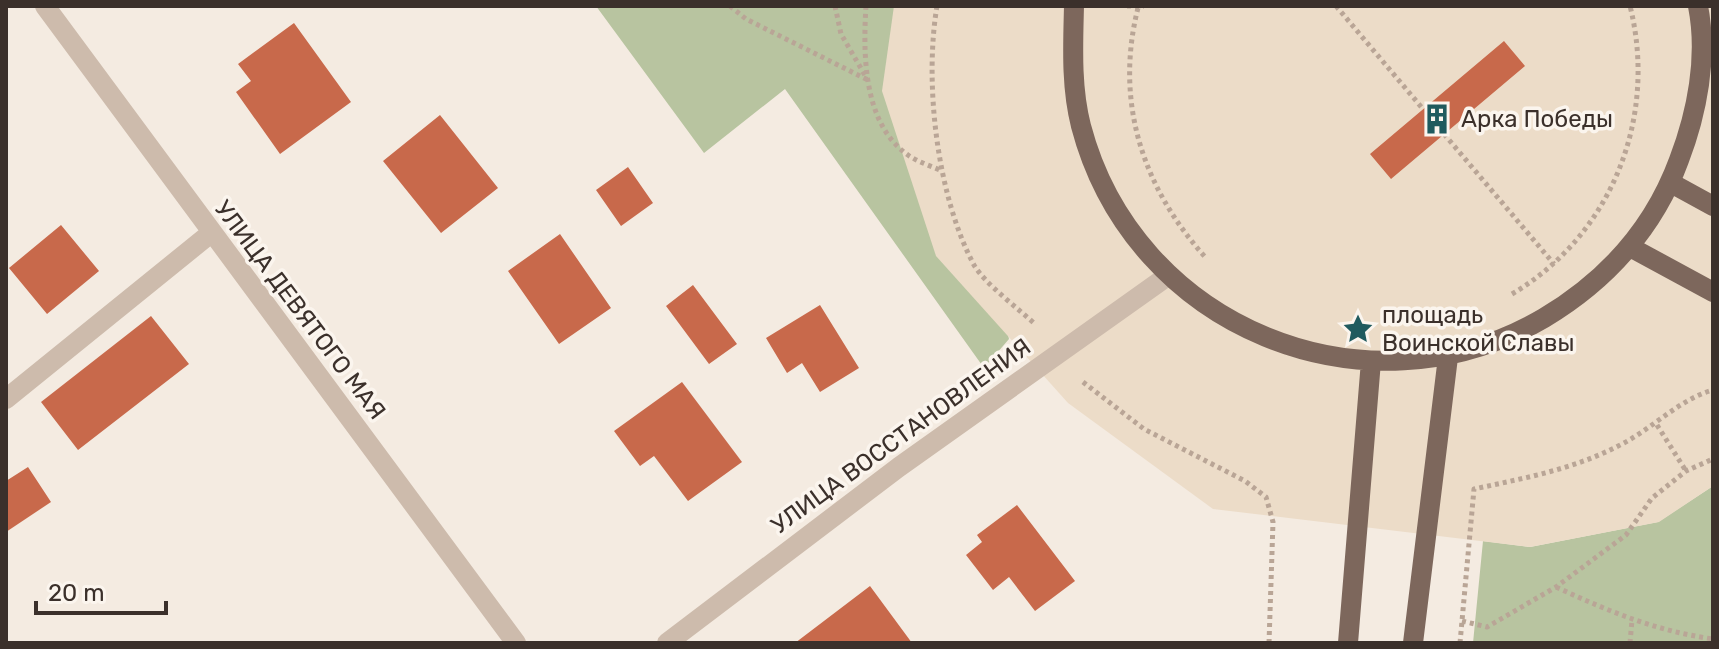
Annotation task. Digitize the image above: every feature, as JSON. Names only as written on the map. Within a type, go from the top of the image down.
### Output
[{"type":"main road","points":[[1074,6],[1073,68],[1081,126],[1101,181],[1123,219],[1169,275],[1209,308],[1254,334],[1304,352],[1371,361],[1448,357],[1516,334],[1578,298],[1630,247],[1671,183],[1691,129],[1700,71],[1698,6]]},
{"type":"main road","points":[[1671,183],[1713,206]]},
{"type":"main road","points":[[1630,247],[1713,292]]},
{"type":"main road","points":[[1413,643],[1448,357]]},
{"type":"main road","points":[[1348,643],[1371,361]]},
{"type":"street","name":"УЛИЦА ДЕВЯТОГО МАЯ","points":[[45,6],[516,643]]},
{"type":"street","points":[[6,399],[211,233]]},
{"type":"street","name":"УЛИЦА ВОССТАНОВЛЕНИЯ","points":[[667,643],[899,467],[1169,275]]},
{"type":"path","points":[[730,6],[746,19],[869,81]]},
{"type":"path","points":[[835,6],[841,34],[869,81]]},
{"type":"path","points":[[866,6],[863,45],[874,109],[890,136],[907,154],[943,171]]},
{"type":"path","points":[[937,6],[932,73],[943,171],[954,216],[975,268],[1036,325]]},
{"type":"path","points":[[1127,6],[1141,7],[1130,39],[1128,91],[1137,140],[1154,186],[1179,228],[1213,265]]},
{"type":"path","points":[[1336,6],[1423,109]]},
{"type":"path","points":[[1500,301],[1554,264],[1597,214],[1620,172],[1634,127],[1640,80],[1636,32],[1630,6]]},
{"type":"path","points":[[1444,134],[1554,264]]},
{"type":"path","points":[[1083,382],[1144,429],[1245,481],[1266,497],[1273,522],[1269,643],[1276,643]]},
{"type":"path","points":[[1460,643],[1474,489],[1573,467],[1657,425],[1698,395],[1713,390]]},
{"type":"path","points":[[1657,425],[1686,471]]},
{"type":"path","points":[[1462,621],[1487,627],[1556,587],[1626,535],[1652,498],[1686,471],[1713,459]]},
{"type":"path","points":[[1556,587],[1670,633],[1713,639]]},
{"type":"path","points":[[1630,643],[1632,620]]},
{"type":"green space","points":[[596,6],[930,6],[1009,339],[984,368],[785,89],[704,153]]},
{"type":"green space","points":[[1713,486],[1713,643],[1473,643],[1483,541],[1530,547],[1658,522]]},
{"type":"shaded area","name":"площадь Воинской Славы","points":[[894,6],[1713,6],[1713,486],[1659,522],[1530,547],[1213,509],[1068,403],[936,256],[882,91]]},
{"type":"building","points":[[294,23],[351,102],[280,154],[236,92],[251,81],[238,64]]},
{"type":"building","name":"Арка Победы","points":[[1504,41],[1525,66],[1391,179],[1370,154]]},
{"type":"building","points":[[440,115],[498,188],[441,233],[383,161]]},
{"type":"building","points":[[628,167],[653,203],[621,226],[596,190]]},
{"type":"building","points":[[61,225],[99,271],[47,314],[9,268]]},
{"type":"building","points":[[560,234],[611,308],[559,344],[508,271]]},
{"type":"building","points":[[693,285],[737,344],[709,364],[666,306]]},
{"type":"building","points":[[820,305],[859,368],[820,392],[802,363],[787,373],[766,338]]},
{"type":"building","points":[[151,316],[189,364],[78,450],[41,402]]},
{"type":"building","points":[[682,382],[742,462],[688,501],[654,456],[640,466],[614,431]]},
{"type":"building","points":[[28,467],[51,502],[6,532],[6,481]]},
{"type":"building","points":[[1017,505],[1075,581],[1035,611],[1009,577],[993,590],[966,555],[982,542],[977,535]]},
{"type":"building","points":[[870,586],[912,643],[795,643]]},
{"type":"place","name":"Арка Победы","points":[[1437,119]]},
{"type":"place","name":"площадь Воинской Славы","points":[[1358,329]]}]
